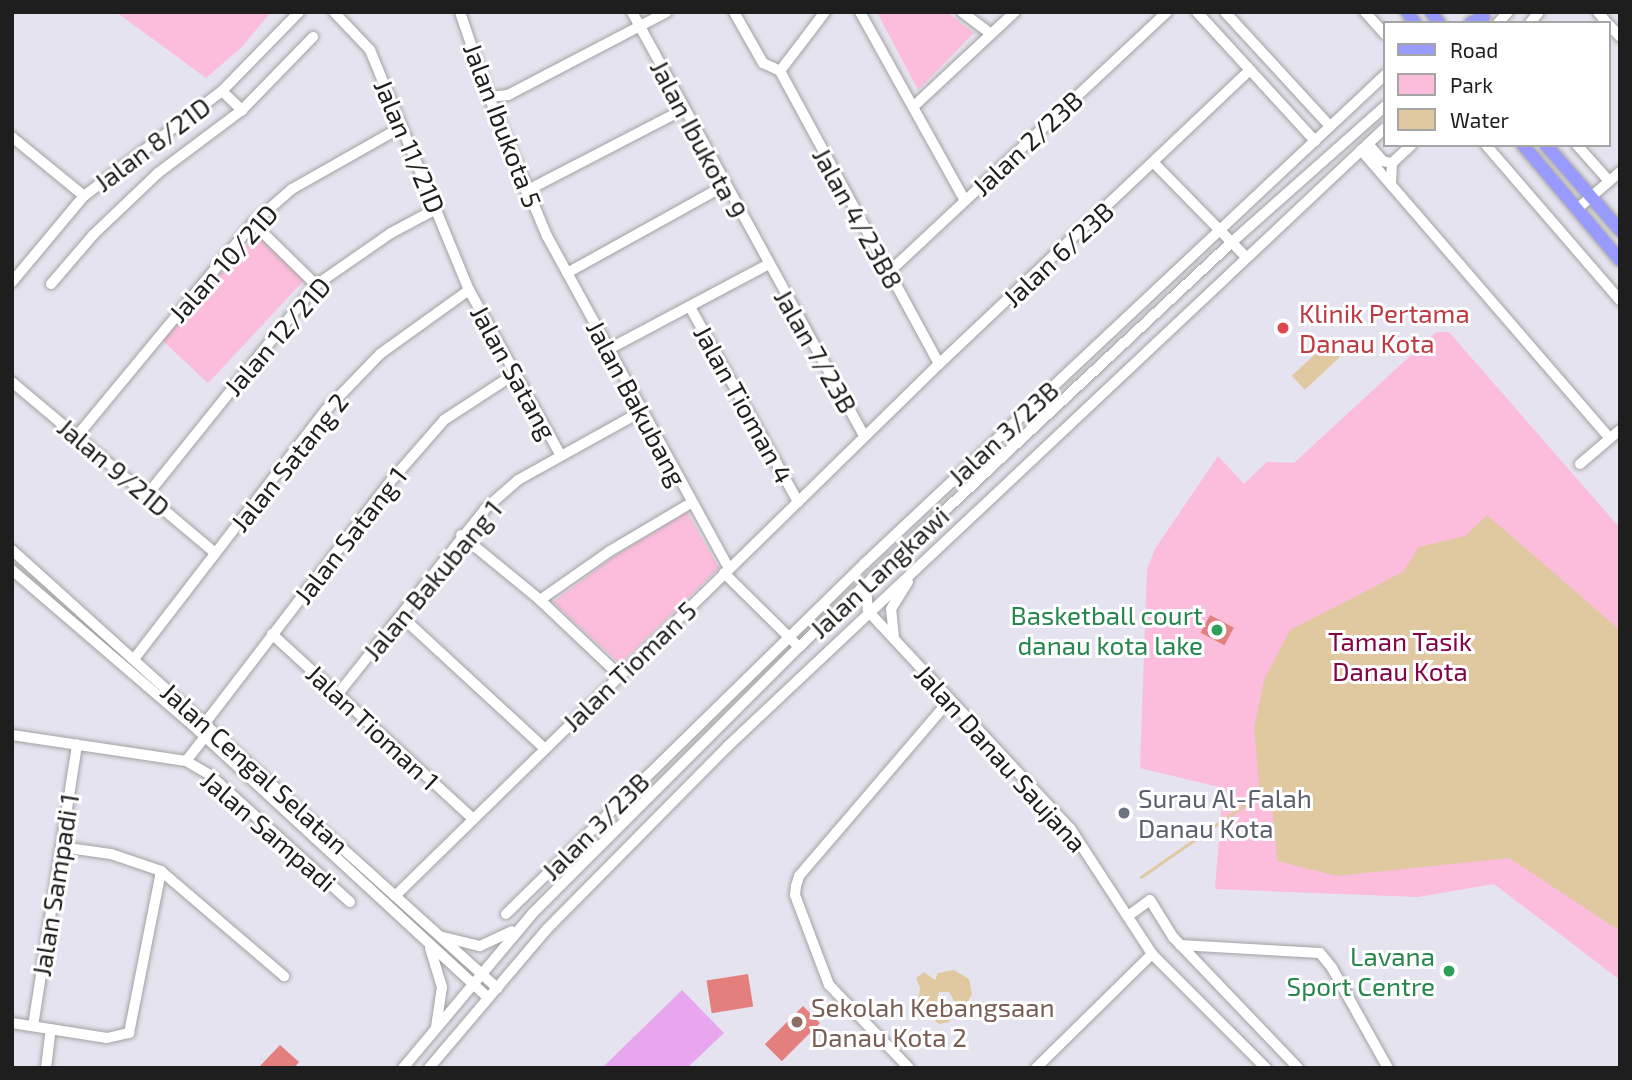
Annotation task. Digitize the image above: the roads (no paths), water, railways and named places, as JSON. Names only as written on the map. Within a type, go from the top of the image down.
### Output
[{"type":"main road","points":[[1524,147],[1620,260]]},
{"type":"main road","points":[[1548,147],[1620,230]]},
{"type":"street","name":"Jalan 8/21D","points":[[12,282],[84,196],[224,90],[299,12]]},
{"type":"street","name":"Jalan 11/21D","points":[[334,12],[370,50],[469,290]]},
{"type":"street","name":"Jalan Ibukota 5","points":[[460,12],[489,97],[547,236]]},
{"type":"street","name":"Jalan Ibukota 9","points":[[632,12],[767,265]]},
{"type":"street","points":[[489,97],[508,95],[667,12]]},
{"type":"street","name":"Jalan 4/23B8","points":[[734,12],[763,62],[780,71],[939,364]]},
{"type":"street","points":[[780,71],[825,12]]},
{"type":"street","points":[[860,12],[965,201]]},
{"type":"street","points":[[962,12],[991,34]]},
{"type":"street","points":[[913,107],[1015,12]]},
{"type":"street","name":"Jalan 2/23B","points":[[888,273],[1167,12]]},
{"type":"street","points":[[1198,12],[1315,141]]},
{"type":"street","points":[[1225,12],[1330,126]]},
{"type":"street","points":[[1365,12],[1384,33]]},
{"type":"street","points":[[51,284],[93,235],[158,173],[244,109],[313,37]]},
{"type":"street","name":"Jalan 6/23B","points":[[864,436],[1156,164],[1250,70]]},
{"type":"street","name":"Jalan 3/23B","points":[[506,914],[789,636],[1384,76]]},
{"type":"street","points":[[224,90],[244,109]]},
{"type":"street","name":"Jalan Langkawi","points":[[403,1068],[532,914],[799,647],[1232,242],[1384,107]]},
{"type":"street","points":[[526,191],[684,109]]},
{"type":"street","name":"Jalan 10/21D","points":[[77,436],[253,223],[322,169],[400,128]]},
{"type":"street","name":"Jalan Langkawi","points":[[429,1068],[547,929],[868,611],[917,571],[1003,484],[1384,129]]},
{"type":"street","points":[[12,137],[84,196]]},
{"type":"street","points":[[1365,147],[1383,161],[1392,163]]},
{"type":"street","points":[[1365,147],[1392,184],[1610,438]]},
{"type":"street","points":[[1392,184],[1392,163],[1409,147]]},
{"type":"street","points":[[1488,147],[1620,300]]},
{"type":"street","points":[[1579,147],[1609,181]]},
{"type":"street","points":[[1156,164],[1246,257]]},
{"type":"street","points":[[1577,209],[1620,172]]},
{"type":"street","points":[[567,273],[724,186]]},
{"type":"street","name":"Jalan 12/21D","points":[[147,495],[316,285],[391,233],[436,209]]},
{"type":"street","points":[[253,223],[316,285]]},
{"type":"street","name":"Jalan Bakubang","points":[[547,236],[726,571],[799,647]]},
{"type":"street","points":[[608,349],[767,265]]},
{"type":"street","name":"Jalan 7/23B","points":[[767,265],[864,436]]},
{"type":"street","name":"Jalan Satang","points":[[469,290],[560,454]]},
{"type":"street","name":"Jalan Satang 2","points":[[134,659],[326,410],[380,354],[469,290]]},
{"type":"street","name":"Jalan Tioman 4","points":[[690,307],[798,502]]},
{"type":"street","name":"Jalan Satang 1","points":[[206,721],[272,634],[444,420],[516,373]]},
{"type":"street","name":"Jalan 9/21D","points":[[12,382],[215,553]]},
{"type":"street","name":"Jalan Bakubang 1","points":[[338,694],[401,616],[461,535],[518,480],[560,454],[642,411]]},
{"type":"street","points":[[1580,464],[1620,430]]},
{"type":"street","name":"Jalan Tioman 5","points":[[395,896],[864,436]]},
{"type":"street","points":[[540,600],[610,551],[691,503]]},
{"type":"street","points":[[461,535],[540,600],[620,676]]},
{"type":"street","name":"Jalan Cengal Selatan","points":[[12,550],[206,721],[497,988]]},
{"type":"street","name":"Jalan Cengal Selatan","points":[[12,570],[202,734],[488,998]]},
{"type":"street","points":[[895,640],[890,617],[893,603],[917,571]]},
{"type":"street","points":[[839,610],[868,611],[866,585]]},
{"type":"street","name":"Jalan Danau Saujana","points":[[868,611],[1070,828],[1152,954],[1266,1068]]},
{"type":"street","points":[[401,616],[545,749]]},
{"type":"street","name":"Jalan Tioman 1","points":[[272,634],[473,819]]},
{"type":"street","points":[[909,1068],[829,985],[796,886],[799,876],[950,700]]},
{"type":"street","name":"Jalan Sampadi","points":[[186,761],[202,734],[206,721]]},
{"type":"street","name":"Jalan Sampadi","points":[[12,735],[186,761],[210,775],[350,902]]},
{"type":"street","name":"Jalan Sampadi 1","points":[[33,1026],[77,744]]},
{"type":"street","points":[[61,847],[111,855],[161,871],[284,976]]},
{"type":"street","points":[[12,1023],[107,1038],[129,1034],[161,871]]},
{"type":"street","points":[[1128,916],[1150,900],[1180,946],[1298,1068]]},
{"type":"street","points":[[437,934],[480,946],[500,940],[532,914]]},
{"type":"street","points":[[428,944],[442,987],[435,1030]]},
{"type":"street","points":[[1180,946],[1320,953],[1332,968],[1388,1068]]},
{"type":"street","points":[[1036,1068],[1152,954]]},
{"type":"street","points":[[46,1068],[51,1029]]},
{"type":"water","points":[[1327,343],[1340,357],[1305,390],[1292,376]]},
{"type":"water","points":[[1487,515],[1620,630],[1620,931],[1509,858],[1337,876],[1277,861],[1272,803],[1267,797],[1258,800],[1254,795],[1259,785],[1254,728],[1264,680],[1290,630],[1403,572],[1419,547],[1465,536]]},
{"type":"water","points":[[954,970],[969,979],[972,994],[966,1005],[957,1006],[949,992],[939,992],[937,1002],[950,1008],[953,1016],[949,1022],[939,1024],[918,1003],[920,988],[916,978],[924,972],[935,980],[938,973]]},
{"type":"waterway","points":[[1141,877],[1256,797]]},
{"type":"place","name":"Klinik Pertama Danau Kota","points":[[1283,328]]},
{"type":"place","name":"Basketball court danau kota lake","points":[[1217,630]]},
{"type":"place","name":"Surau Al-Falah Danau Kota","points":[[1124,813]]},
{"type":"place","name":"Lavana Sport Centre","points":[[1449,971]]},
{"type":"place","name":"Sekolah Kebangsaan Danau Kota 2","points":[[797,1022]]},
{"type":"park label","name":"Taman Tasik Danau Kota","points":[[1400,656]]}]
